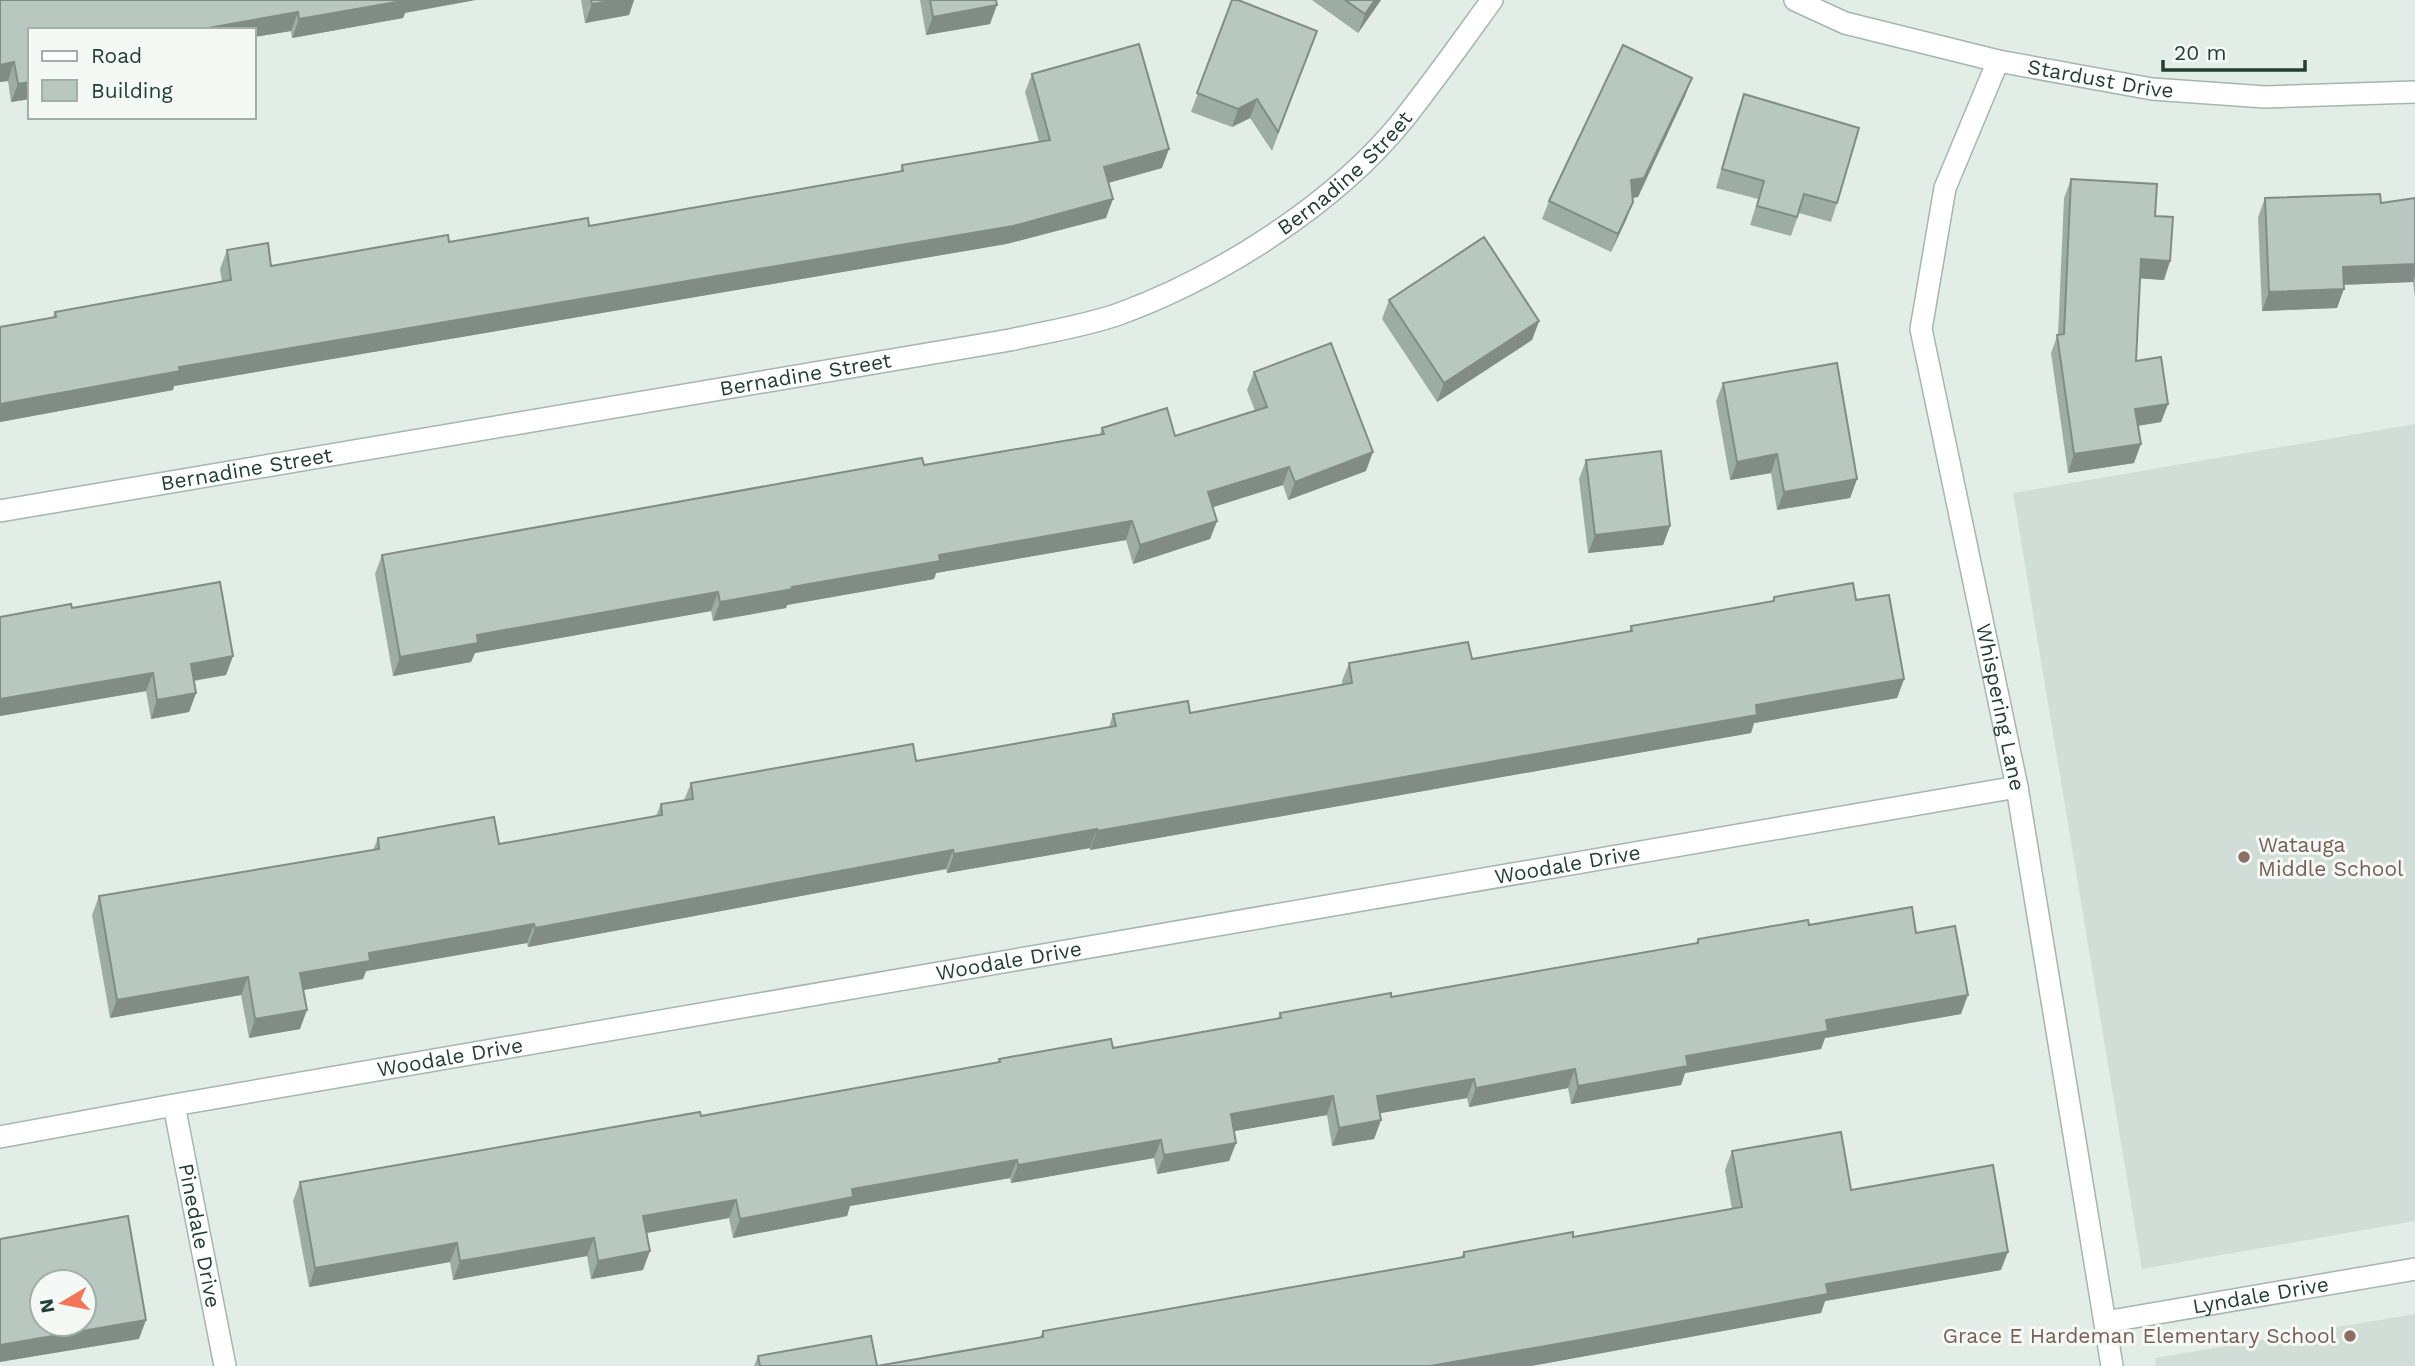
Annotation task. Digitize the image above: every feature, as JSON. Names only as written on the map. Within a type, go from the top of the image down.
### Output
[{"type":"street","name":"Bernadine Street","points":[[0,511],[997,342],[1117,314],[1185,286],[1269,237],[1341,184],[1402,121],[1492,0]]},
{"type":"street","name":"Stardust Drive","points":[[1795,0],[1845,23],[1998,61],[2152,89],[2266,97],[2415,92]]},
{"type":"street","name":"Whispering Lane","points":[[1998,61],[1945,188],[1921,329],[2017,787],[2112,1366]]},
{"type":"street","name":"Woodale Drive","points":[[0,1137],[2017,787]]},
{"type":"street","name":"Pinedale Drive","points":[[174,1105],[225,1366]]},
{"type":"street","name":"Lyndale Drive","points":[[2105,1322],[2415,1269]]},
{"type":"shaded area","name":"Watauga Middle School","points":[[2415,424],[2415,1221],[2142,1269],[2013,493]]},
{"type":"shaded area","name":"Grace E Hardeman Elementary School","points":[[2415,1314],[2415,1366],[2156,1366],[2155,1358]]},
{"type":"building","points":[[0,0],[408,0],[299,19],[298,12],[208,28],[28,28],[28,82],[18,84],[14,62],[0,65]]},
{"type":"building","points":[[591,0],[616,0],[592,4]]},
{"type":"building","points":[[930,0],[996,0],[997,5],[933,17]]},
{"type":"building","points":[[1232,0],[1317,31],[1278,132],[1257,99],[1238,109],[1197,93]]},
{"type":"building","points":[[1345,0],[1375,0],[1365,14]]},
{"type":"building","points":[[1139,44],[1169,149],[1104,167],[1113,199],[1013,226],[179,367],[180,371],[0,404],[0,327],[56,317],[55,312],[231,280],[227,250],[268,243],[271,266],[448,235],[449,242],[588,218],[589,226],[903,171],[902,165],[1050,140],[1032,74]]},
{"type":"building","points":[[1623,45],[1692,78],[1644,178],[1631,180],[1633,202],[1618,234],[1549,201]]},
{"type":"building","points":[[1744,94],[1859,128],[1837,203],[1804,194],[1797,217],[1757,206],[1764,181],[1722,169]]},
{"type":"building","points":[[2071,179],[2157,184],[2155,216],[2173,217],[2170,261],[2141,259],[2136,361],[2161,357],[2168,404],[2135,409],[2141,444],[2074,454],[2057,335],[2064,334]]},
{"type":"building","points":[[2380,194],[2381,203],[2415,198],[2415,264],[2343,267],[2344,289],[2269,292],[2265,198]]},
{"type":"building","points":[[1484,237],[1539,321],[1444,383],[1389,300]]},
{"type":"building","points":[[1331,343],[1373,452],[1295,482],[1289,467],[1208,492],[1217,521],[1140,545],[1132,521],[939,555],[940,561],[720,602],[718,592],[477,635],[478,643],[400,657],[382,555],[922,458],[924,465],[1104,434],[1102,428],[1167,408],[1175,436],[1267,407],[1254,372]]},
{"type":"building","points":[[1837,363],[1857,479],[1784,492],[1777,454],[1737,462],[1723,383]]},
{"type":"building","points":[[1661,451],[1670,526],[1595,535],[1586,460]]},
{"type":"building","points":[[220,582],[233,656],[191,664],[196,693],[157,700],[153,673],[0,699],[0,617],[71,604],[72,608]]},
{"type":"building","points":[[1853,583],[1856,600],[1889,595],[1904,679],[1756,705],[1757,715],[1097,831],[954,854],[953,850],[535,928],[534,924],[369,953],[370,961],[300,973],[307,1010],[255,1019],[248,977],[117,1000],[99,896],[379,849],[378,838],[494,817],[499,844],[662,815],[661,804],[693,799],[691,783],[913,744],[916,761],[1116,726],[1113,714],[1188,701],[1190,713],[1352,683],[1349,663],[1468,642],[1472,659],[1632,631],[1631,626],[1774,601],[1774,597]]},
{"type":"building","points":[[1912,907],[1916,933],[1955,926],[1968,995],[1826,1020],[1828,1031],[1686,1056],[1688,1066],[1578,1086],[1575,1069],[1476,1088],[1474,1079],[1377,1096],[1381,1120],[1339,1128],[1333,1096],[1231,1114],[1236,1143],[1164,1155],[1161,1140],[1018,1165],[1017,1160],[852,1189],[853,1197],[740,1219],[736,1200],[643,1216],[650,1251],[598,1261],[594,1238],[460,1261],[457,1243],[315,1268],[300,1182],[700,1112],[701,1116],[1000,1062],[999,1059],[1111,1039],[1113,1048],[1281,1018],[1280,1013],[1391,993],[1391,997],[1698,943],[1698,939],[1808,920],[1809,925]]},
{"type":"building","points":[[1841,1132],[1851,1190],[1993,1165],[2008,1252],[1826,1284],[1828,1294],[1430,1366],[877,1366],[1043,1337],[1043,1331],[1464,1257],[1464,1252],[1573,1232],[1573,1237],[1742,1207],[1732,1151]]},
{"type":"building","points":[[128,1216],[146,1320],[98,1328],[98,1268],[28,1268],[28,1338],[41,1338],[0,1345],[0,1239]]},
{"type":"building","points":[[871,1336],[877,1366],[760,1366],[758,1356]]},
{"type":"place","name":"Watauga Middle School","points":[[2244,857]]},
{"type":"place","name":"Grace E Hardeman Elementary School","points":[[2350,1336]]}]
